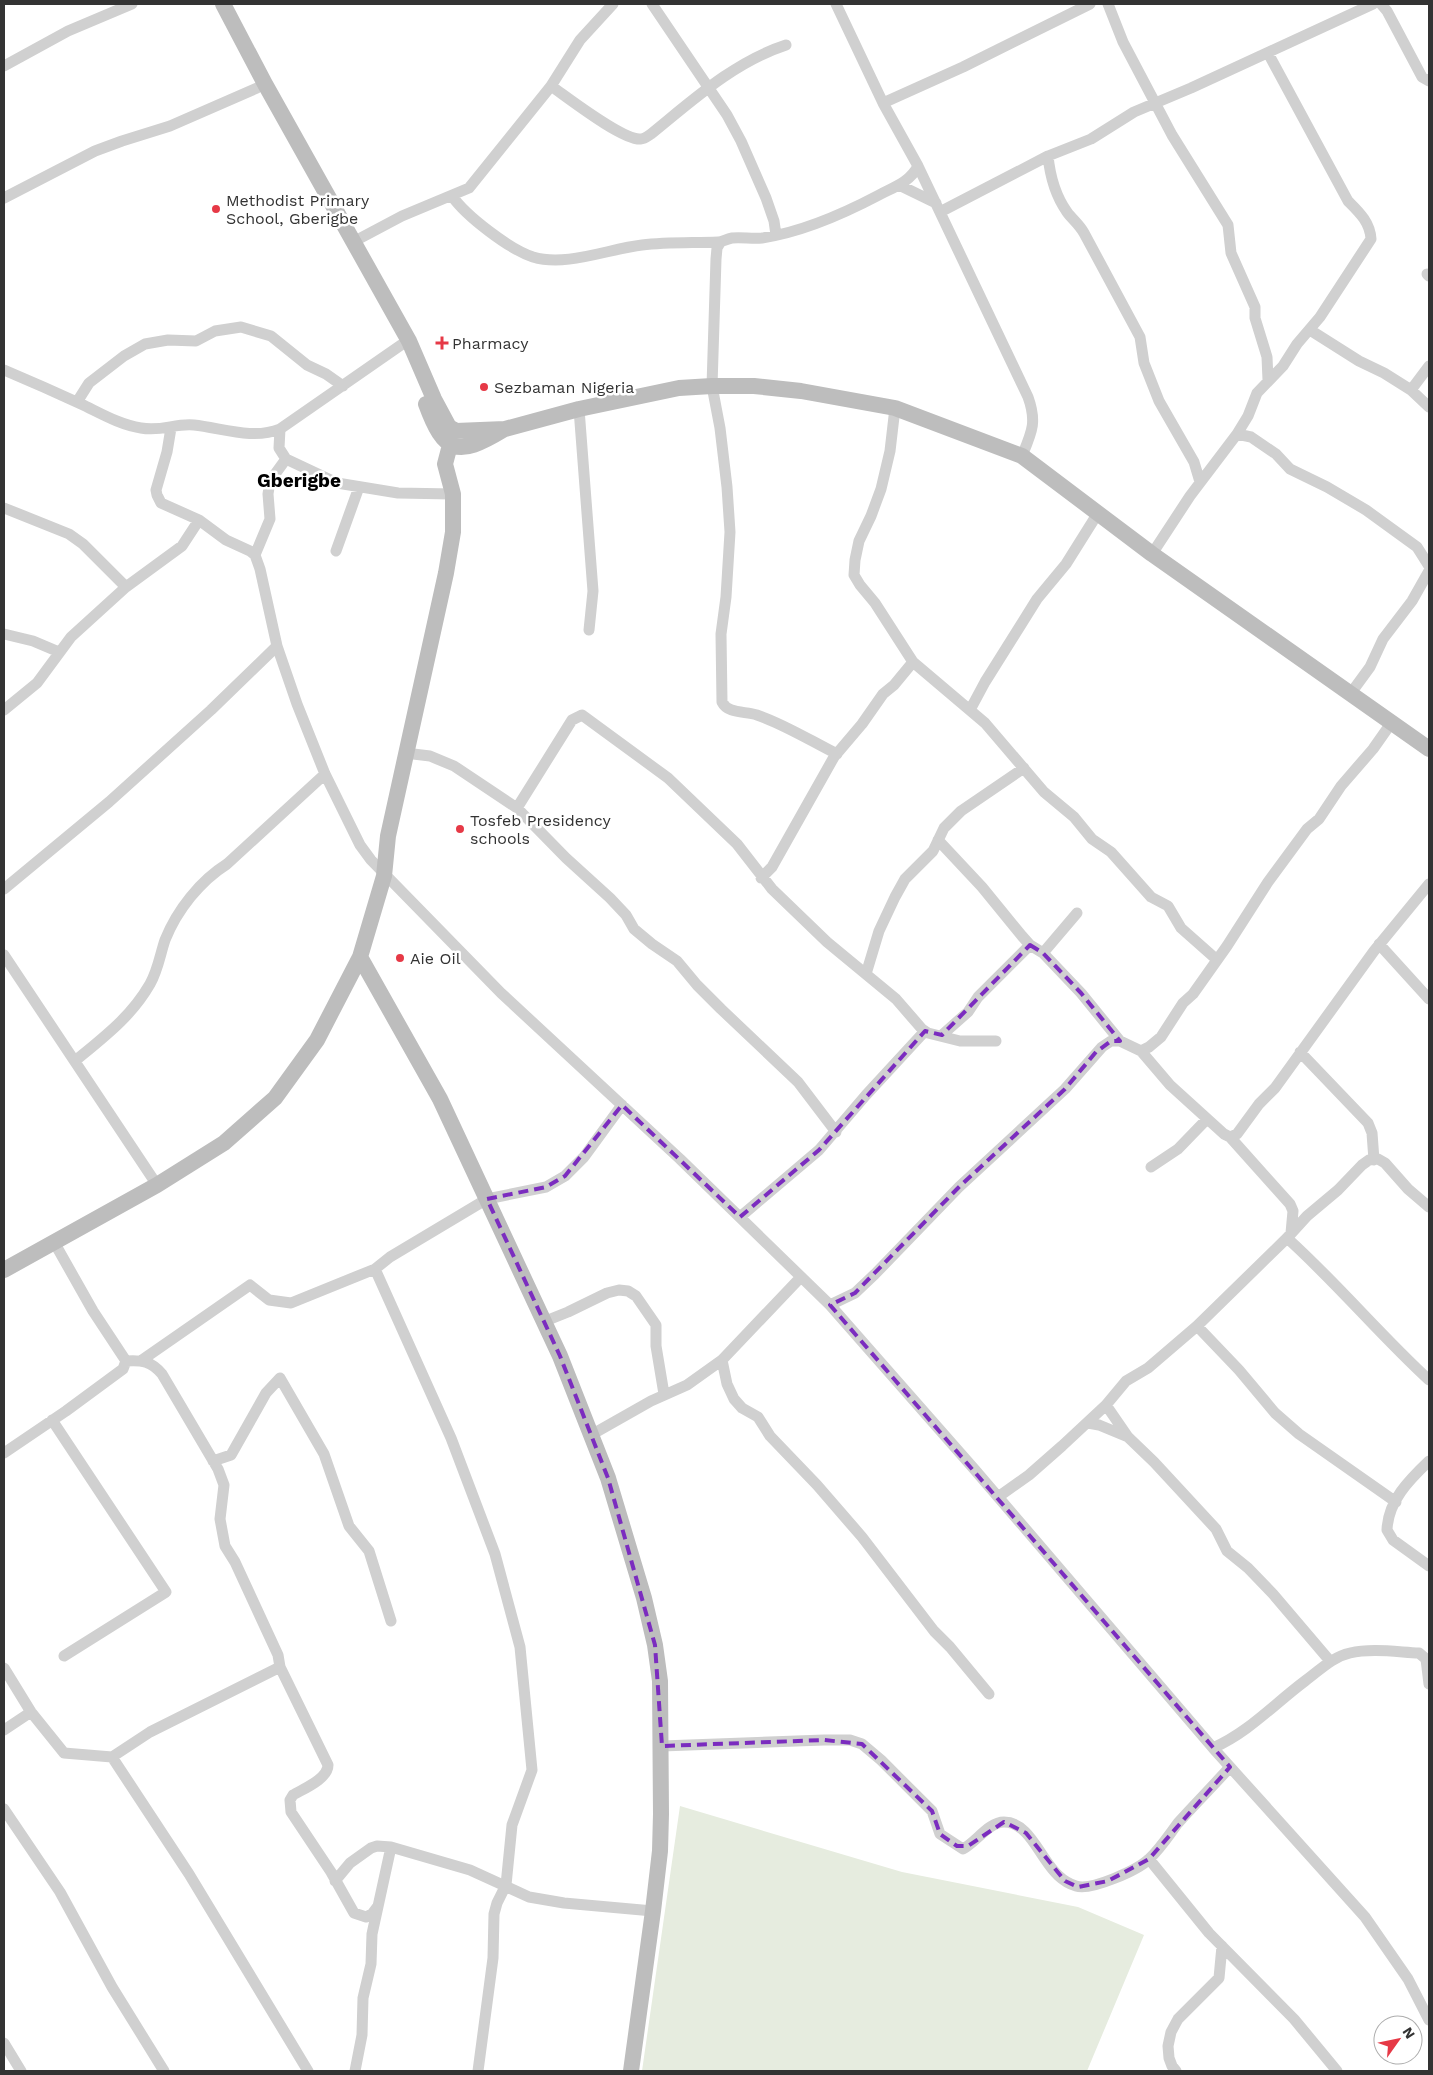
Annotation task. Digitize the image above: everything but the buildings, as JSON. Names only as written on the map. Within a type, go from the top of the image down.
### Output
[{"type":"street","points":[[4,66],[68,31],[132,4]]},
{"type":"street","points":[[213,4],[257,88],[401,345],[435,428],[445,442],[450,445],[470,446],[487,440],[505,429]]},
{"type":"street","points":[[223,4],[409,341],[434,400],[449,427],[456,431],[505,429],[579,409],[679,388],[712,386],[754,386],[801,391],[895,408],[1022,456],[1152,554],[1429,748]]},
{"type":"street","points":[[353,242],[402,216],[469,188],[551,86],[580,40],[613,4]]},
{"type":"street","points":[[652,4],[709,87],[741,141],[774,221],[776,235]]},
{"type":"street","points":[[836,4],[884,103],[918,166],[1028,397],[1033,412],[1033,429],[1022,456]]},
{"type":"street","points":[[884,103],[964,67],[1090,4]]},
{"type":"street","points":[[1108,4],[1123,42],[1182,152],[1228,225],[1231,253],[1255,307],[1256,318],[1267,357],[1268,380]]},
{"type":"street","points":[[938,207],[1048,156],[1092,139],[1134,112],[1191,88],[1373,4]]},
{"type":"street","points":[[1381,4],[1387,11],[1422,77],[1429,81]]},
{"type":"street","points":[[551,86],[604,122],[631,138],[642,140],[709,87],[756,56],[786,45]]},
{"type":"street","points":[[1152,554],[1200,482],[1237,434],[1248,416],[1257,394],[1283,366],[1297,344],[1310,330],[1371,239],[1371,230],[1366,221],[1348,201],[1268,53]]},
{"type":"street","points":[[4,198],[95,152],[122,141],[170,126],[257,88]]},
{"type":"street","points":[[1048,156],[1051,179],[1067,212],[1079,224],[1140,337],[1144,363],[1159,402],[1194,462],[1200,482]]},
{"type":"street","points":[[452,196],[461,208],[512,247],[533,257],[551,260],[584,256],[640,245],[720,243],[730,238],[762,238],[810,227],[899,185],[909,179],[918,166]]},
{"type":"street","points":[[899,185],[938,207]]},
{"type":"street","points":[[720,243],[717,248],[716,259],[712,386],[728,487],[730,532],[721,634],[722,702],[730,710],[768,718],[837,754]]},
{"type":"street","points":[[77,402],[89,383],[124,356],[144,344],[168,340],[196,341],[215,331],[241,327],[271,336],[307,365],[326,374],[343,386]]},
{"type":"street","points":[[1310,330],[1359,361],[1384,373],[1411,390],[1429,407]]},
{"type":"street","points":[[4,370],[111,418],[139,428],[158,430],[180,425],[194,425],[231,432],[272,432],[280,429],[401,345]]},
{"type":"street","points":[[1411,390],[1429,366]]},
{"type":"street","points":[[895,408],[890,450],[871,516],[859,541],[854,574],[913,662],[985,723],[1044,792],[1074,817],[1092,838],[1110,852],[1151,897],[1168,906],[1181,928],[1216,959]]},
{"type":"street","points":[[579,409],[593,591],[589,630]]},
{"type":"street","points":[[171,428],[167,452],[156,490],[157,496],[161,503],[199,520],[226,540],[250,550],[255,555],[260,569],[277,646],[297,704],[324,774],[360,846],[384,876],[501,993],[622,1105],[830,1305],[998,1497],[1230,1768],[1365,1917],[1408,1979],[1429,2020]]},
{"type":"street","points":[[280,429],[279,448],[286,458],[337,483],[398,493],[453,494]]},
{"type":"street","points":[[1237,434],[1250,437],[1276,454],[1290,469],[1327,487],[1366,510],[1417,547],[1429,566]]},
{"type":"street","points":[[4,1270],[157,1184],[224,1143],[275,1098],[318,1040],[360,956],[384,876],[388,836],[446,573],[453,532],[453,494],[445,464],[450,445]]},
{"type":"street","points":[[255,555],[270,518],[268,494],[270,482],[286,458]]},
{"type":"street","points":[[336,551],[359,487]]},
{"type":"street","points":[[4,508],[69,534],[83,544],[126,588]]},
{"type":"street","points":[[970,710],[1037,599],[1066,564],[1098,513]]},
{"type":"street","points":[[4,710],[37,683],[71,637],[126,588],[182,546],[199,520]]},
{"type":"street","points":[[1352,693],[1370,667],[1383,639],[1412,601],[1429,571]]},
{"type":"street","points":[[4,634],[33,641],[59,652]]},
{"type":"street","points":[[4,888],[109,802],[211,710],[277,646]]},
{"type":"street","points":[[761,878],[772,867],[837,754],[862,724],[883,694],[894,685],[913,662]]},
{"type":"street","points":[[517,808],[572,720],[582,715],[668,778],[736,844],[761,878],[827,942],[896,999],[925,1031],[960,1041],[996,1041]]},
{"type":"street","points":[[1141,1050],[1150,1047],[1161,1037],[1183,1003],[1193,994],[1227,946],[1268,882],[1307,829],[1319,819],[1392,722]]},
{"type":"street","points":[[405,753],[430,756],[454,766],[517,808],[610,898],[626,915],[634,929],[677,961],[721,1010],[798,1082],[836,1132]]},
{"type":"street","points":[[866,974],[879,931],[895,897],[905,879],[933,851],[944,828],[960,811],[1024,768]]},
{"type":"street","points":[[75,1061],[114,1030],[129,1015],[155,974],[163,946],[173,924],[201,885],[214,872],[228,864],[324,774]]},
{"type":"street","points":[[938,840],[982,887],[1030,945],[1043,953],[1081,993],[1120,1041]]},
{"type":"street","points":[[1230,1136],[1238,1134],[1259,1104],[1275,1088],[1380,944],[1429,884]]},
{"type":"street","points":[[1043,953],[1077,913]]},
{"type":"street","points":[[1380,944],[1429,999]]},
{"type":"street","points":[[942,1035],[968,1012],[978,997],[1030,945]]},
{"type":"street","points":[[4,956],[157,1184]]},
{"type":"street","points":[[360,956],[440,1099],[560,1356],[608,1478],[644,1598],[655,1645],[660,1681],[662,1746],[660,1851],[631,2071]]},
{"type":"street","points":[[740,1217],[797,1170],[836,1132],[866,1095],[925,1031]]},
{"type":"street","points":[[830,1305],[855,1292],[875,1274],[959,1187],[1065,1089],[1102,1046],[1111,1041],[1120,1041],[1141,1050],[1170,1085],[1224,1134],[1230,1136],[1285,1197],[1293,1211],[1289,1236]]},
{"type":"street","points":[[1300,1052],[1368,1123],[1372,1133],[1374,1160]]},
{"type":"street","points":[[142,1360],[250,1285],[269,1300],[291,1303],[376,1269],[390,1257],[487,1199],[546,1186],[565,1176],[584,1157],[622,1105]]},
{"type":"street","points":[[1151,1167],[1178,1148],[1207,1119]]},
{"type":"street","points":[[998,1497],[1029,1475],[1088,1423],[1126,1381],[1154,1364],[1198,1326],[1307,1216],[1338,1190],[1362,1165],[1374,1160],[1385,1162],[1408,1189],[1429,1207]]},
{"type":"street","points":[[1293,1216],[1295,1218],[1307,1216]]},
{"type":"street","points":[[1289,1236],[1398,1351],[1429,1380]]},
{"type":"street","points":[[54,1242],[93,1311],[126,1361]]},
{"type":"street","points":[[376,1269],[458,1456],[495,1554],[520,1647],[532,1770],[512,1824],[506,1886],[497,1903],[494,1914],[494,1958],[478,2071]]},
{"type":"street","points":[[591,1436],[664,1394],[686,1385],[722,1360],[800,1278]]},
{"type":"street","points":[[543,1322],[607,1293],[619,1290],[628,1291],[636,1296],[656,1326],[656,1346],[664,1394]]},
{"type":"street","points":[[1198,1326],[1281,1418],[1298,1434],[1396,1502]]},
{"type":"street","points":[[126,1361],[142,1360],[154,1365],[162,1374],[213,1461],[224,1485],[220,1520],[225,1546],[235,1562],[278,1655],[280,1667],[328,1765],[328,1770],[324,1775],[293,1796],[290,1800],[291,1812],[354,1913],[366,1917],[372,1914],[378,1906]]},
{"type":"street","points":[[722,1360],[727,1384],[734,1399],[742,1408],[758,1417],[770,1436],[817,1485],[862,1537],[934,1631],[989,1694]]},
{"type":"street","points":[[4,1453],[123,1369],[126,1361]]},
{"type":"street","points":[[213,1461],[231,1455],[266,1393],[280,1378],[324,1454],[349,1526],[369,1551],[391,1621]]},
{"type":"street","points":[[1106,1405],[1128,1437],[1154,1462],[1216,1529],[1227,1551],[1248,1568],[1273,1594],[1330,1662]]},
{"type":"street","points":[[52,1420],[166,1592],[64,1656]]},
{"type":"street","points":[[1088,1423],[1099,1425],[1128,1437]]},
{"type":"street","points":[[1429,1461],[1407,1482],[1391,1510],[1387,1530],[1393,1540],[1429,1566]]},
{"type":"street","points":[[1213,1748],[1238,1736],[1330,1662],[1350,1653],[1360,1651],[1419,1653],[1427,1656],[1429,1684]]},
{"type":"street","points":[[4,1668],[30,1712],[64,1753],[112,1757],[150,1732],[280,1667]]},
{"type":"street","points":[[4,1730],[30,1712]]},
{"type":"street","points":[[662,1746],[850,1740],[862,1744],[881,1760],[932,1812],[940,1834],[963,1848],[994,1825],[1004,1822],[1016,1825],[1026,1833],[1051,1868],[1064,1881],[1078,1887],[1108,1881],[1133,1870],[1149,1859],[1182,1819],[1230,1768]]},
{"type":"street","points":[[112,1757],[189,1874],[308,2071]]},
{"type":"street","points":[[4,1809],[60,1892],[112,1987],[164,2071]]},
{"type":"street","points":[[335,1881],[350,1863],[371,1848],[377,1846],[391,1847],[470,1870],[530,1897],[564,1904],[653,1911]]},
{"type":"street","points":[[355,2071],[362,2035],[363,1998],[370,1964],[372,1934],[391,1847]]},
{"type":"street","points":[[1149,1859],[1209,1933],[1294,2020],[1337,2071]]},
{"type":"street","points":[[1176,2071],[1169,2058],[1168,2046],[1171,2032],[1178,2019],[1219,1978],[1222,1946]]},
{"type":"street","points":[[4,2043],[21,2071]]},
{"type":"highlighted area","points":[[1030,945],[1043,953],[1081,993],[1120,1041],[1111,1041],[1096,1052],[1065,1089],[959,1187],[855,1293],[830,1305],[1230,1767],[1149,1859],[1108,1881],[1078,1887],[1065,1881],[1026,1833],[1004,1822],[968,1846],[957,1846],[940,1834],[932,1811],[862,1744],[824,1740],[662,1746],[655,1645],[608,1478],[560,1356],[487,1199],[546,1187],[565,1176],[622,1105],[740,1217],[819,1150],[925,1031],[942,1035]]},
{"type":"shaded area","points":[[680,1806],[902,1872],[1078,1907],[1144,1935],[1087,2071],[642,2071]]},
{"type":"place","name":"Methodist Primary School, Gberigbe","points":[[216,209]]},
{"type":"place","name":"Pharmacy","points":[[442,343]]},
{"type":"place","name":"Sezbaman Nigeria","points":[[484,387]]},
{"type":"place","name":"Tosfeb Presidency schools","points":[[460,829]]},
{"type":"place","name":"Aie Oil","points":[[400,958]]},
{"type":"district","name":"Gberigbe","points":[[299,480]]}]
